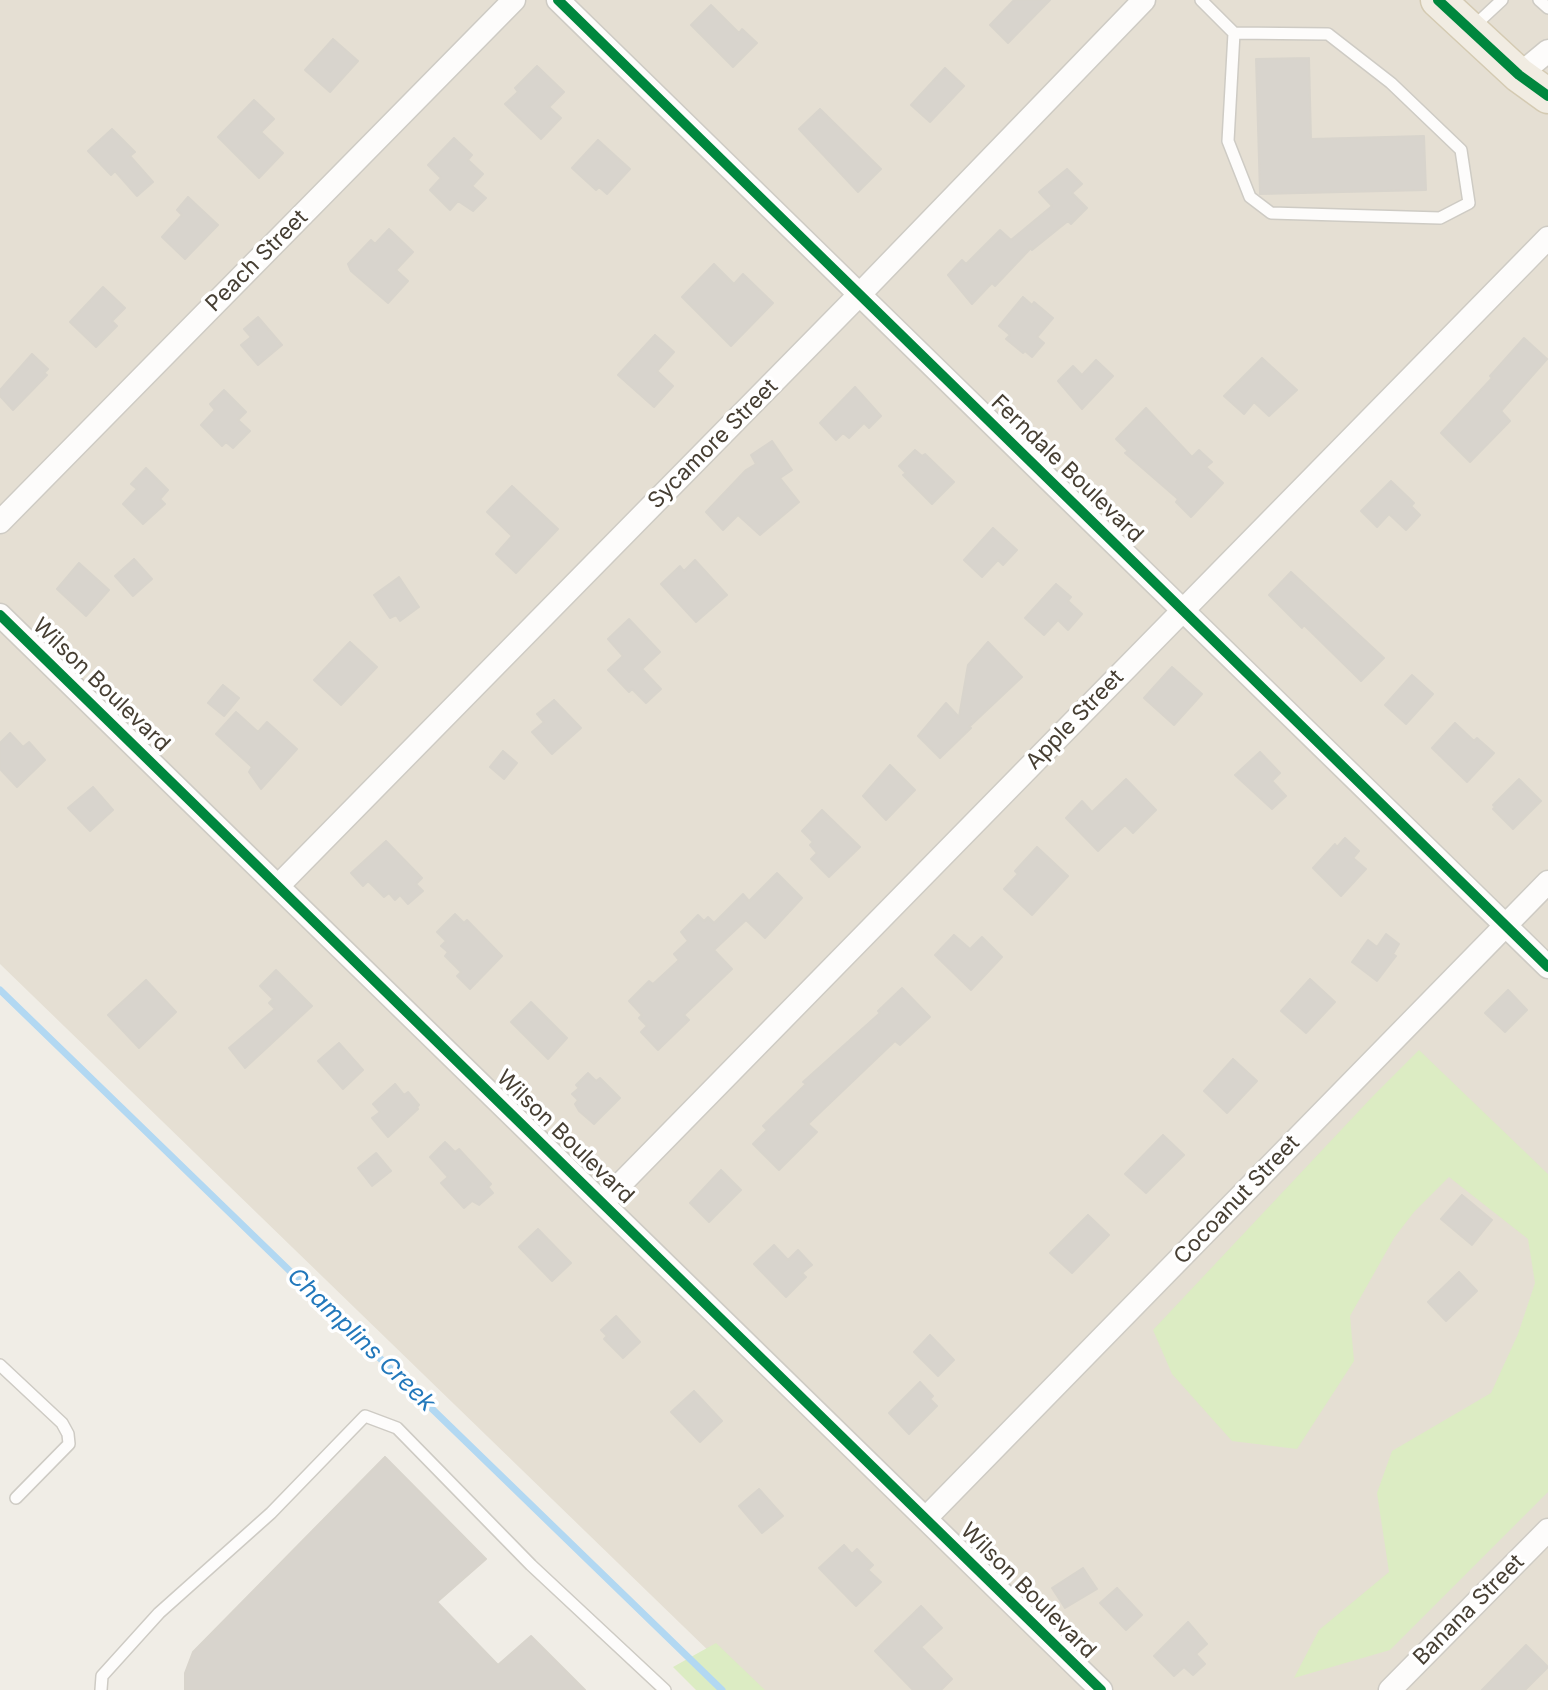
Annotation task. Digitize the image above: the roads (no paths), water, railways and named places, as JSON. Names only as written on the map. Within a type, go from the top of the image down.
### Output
[{"type":"main road","points":[[1438,0],[1519,75],[1548,96]]},
{"type":"street","name":"Peach Street","points":[[0,522],[514,0]]},
{"type":"street","name":"Ferndale Boulevard","points":[[558,0],[1548,967]]},
{"type":"street","name":"Sycamore Street","points":[[279,885],[1144,0]]},
{"type":"street","points":[[1519,75],[1548,51]]},
{"type":"street","name":"Apple Street","points":[[603,1202],[1548,238]]},
{"type":"street","name":"Wilson Boulevard","points":[[0,615],[1101,1690]]},
{"type":"street","name":"Cocoanut Street","points":[[926,1518],[1548,882]]},
{"type":"street","name":"Banana Street","points":[[1390,1690],[1548,1530]]},
{"type":"lane","points":[[1201,0],[1234,33],[1328,34],[1391,83],[1461,150],[1469,203],[1440,218],[1271,213],[1250,197],[1228,141],[1234,33]]},
{"type":"lane","points":[[1470,30],[1502,0]]},
{"type":"lane","points":[[1539,0],[1548,8]]},
{"type":"lane","points":[[0,1365],[62,1423],[68,1434],[69,1444],[16,1498]]},
{"type":"lane","points":[[101,1690],[102,1676],[159,1613],[271,1513],[365,1416],[397,1428],[531,1565],[665,1690]]},
{"type":"waterway","name":"Champlins Creek","points":[[0,990],[722,1690]]}]
